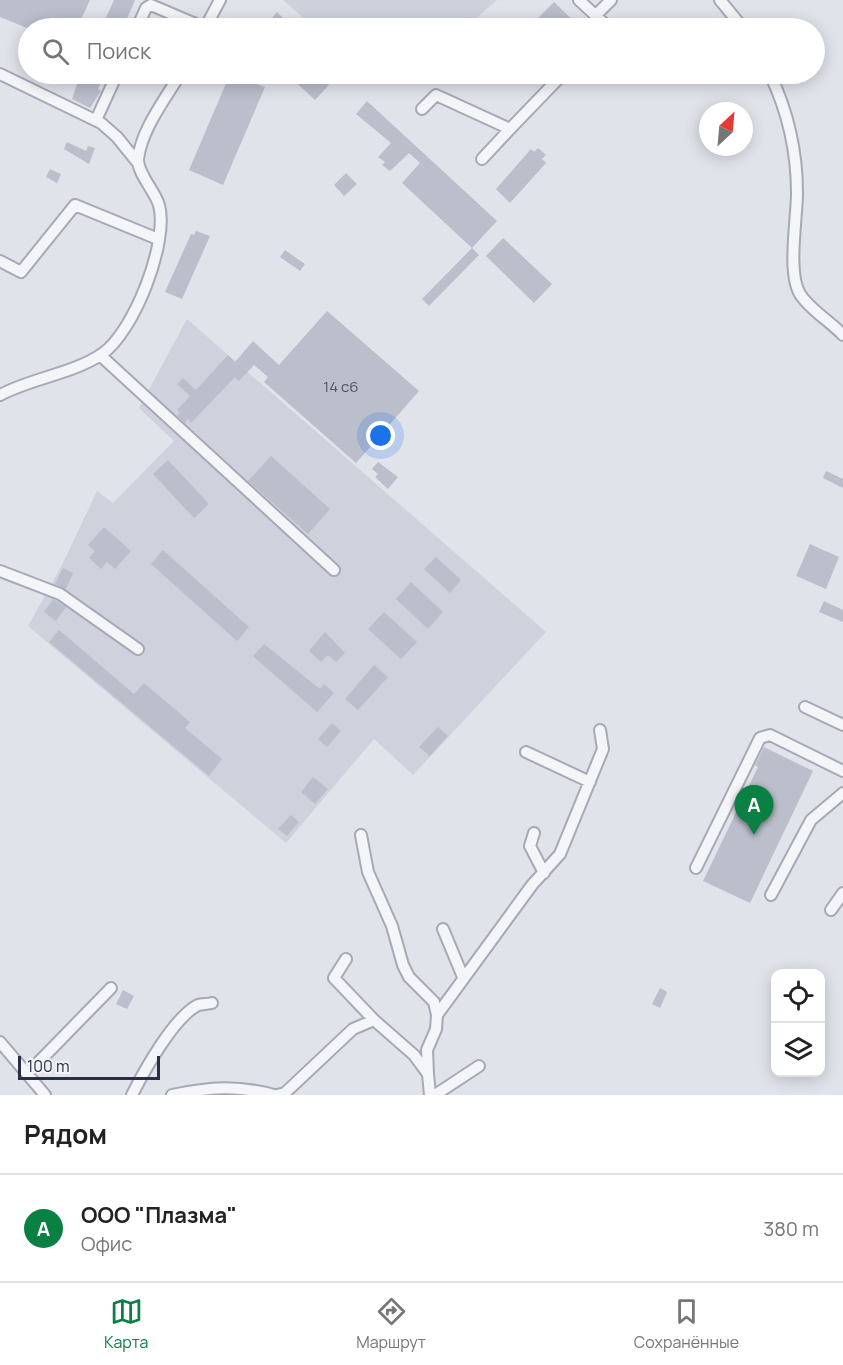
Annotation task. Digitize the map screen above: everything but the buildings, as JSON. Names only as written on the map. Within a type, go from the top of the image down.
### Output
[{"type":"street","points":[[210,18],[220,0]]},
{"type":"street","points":[[579,0],[599,18]]},
{"type":"street","points":[[596,15],[611,0]]},
{"type":"street","points":[[720,0],[735,18]]},
{"type":"street","points":[[142,18],[146,8],[151,5],[182,18]]},
{"type":"street","points":[[0,74],[18,83]]},
{"type":"street","points":[[0,395],[100,355],[122,334],[145,288],[158,239],[159,205],[138,163],[117,136],[96,120],[21,84]]},
{"type":"street","points":[[96,120],[112,84]]},
{"type":"street","points":[[138,163],[142,140],[174,84]]},
{"type":"street","points":[[482,159],[553,84]]},
{"type":"street","points":[[775,84],[782,99],[792,136],[797,192],[796,286],[806,302],[843,335]]},
{"type":"street","points":[[422,109],[436,95],[510,129]]},
{"type":"street","points":[[0,261],[21,272],[75,205],[158,239]]},
{"type":"street","points":[[100,355],[333,570]]},
{"type":"street","points":[[0,571],[60,594],[138,650]]},
{"type":"street","points":[[805,707],[843,725]]},
{"type":"street","points":[[437,1015],[463,977],[560,854],[603,748],[600,730]]},
{"type":"street","points":[[696,868],[760,738],[770,735],[843,771]]},
{"type":"street","points":[[526,752],[590,782]]},
{"type":"street","points":[[771,895],[806,827],[816,814],[843,794]]},
{"type":"street","points":[[534,834],[531,846],[544,873]]},
{"type":"street","points":[[361,835],[368,872],[392,926],[403,965],[409,977],[434,1002],[437,1015],[436,1029],[427,1050],[430,1095]]},
{"type":"street","points":[[831,909],[843,893]]},
{"type":"street","points":[[444,929],[463,977]]},
{"type":"street","points":[[346,959],[334,978],[367,1010],[374,1020],[414,1055],[428,1074]]},
{"type":"street","points":[[27,1074],[111,988]]},
{"type":"street","points":[[132,1095],[163,1042],[199,1005],[212,1003]]},
{"type":"street","points":[[172,1095],[223,1086],[276,1095],[285,1093],[353,1029],[374,1020]]},
{"type":"street","points":[[2,1047],[27,1074],[40,1094]]},
{"type":"street","points":[[435,1095],[479,1066]]},
{"type":"shaded area","points":[[283,0],[497,0],[476,18],[304,18]]},
{"type":"shaded area","points":[[187,319],[546,632],[413,775],[374,739],[286,843],[28,626],[63,563],[97,491],[113,503],[174,441],[139,408]]},
{"type":"place","name":"ООО \"Плазма\"","points":[[754,835]]}]
